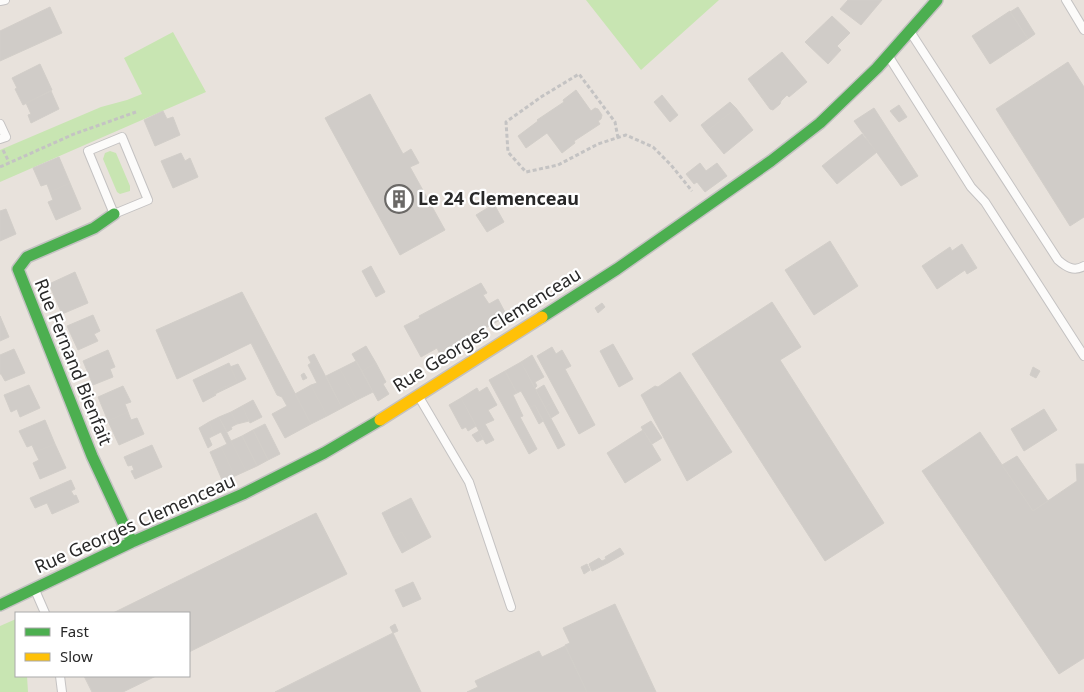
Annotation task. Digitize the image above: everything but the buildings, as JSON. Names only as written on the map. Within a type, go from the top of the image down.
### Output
[{"type":"street","name":"Rue Georges Clemenceau","points":[[0,605],[132,542],[243,494],[309,461],[378,421],[617,269],[771,161],[820,123],[851,95],[937,0]]},
{"type":"street","name":"Rue Fernand Bienfait","points":[[114,214],[94,228],[27,257],[18,269],[92,456],[132,542]]},
{"type":"lane","points":[[0,1],[5,0]]},
{"type":"lane","points":[[1066,0],[1084,30]]},
{"type":"lane","points":[[910,31],[1058,260],[1068,268],[1080,269],[1084,266]]},
{"type":"lane","points":[[888,56],[971,187],[985,202],[1084,356]]},
{"type":"lane","points":[[0,124],[6,137],[0,139]]},
{"type":"lane","points":[[122,137],[148,200],[114,214],[88,151],[122,137]]},
{"type":"lane","points":[[418,394],[469,482],[511,606]]},
{"type":"lane","points":[[34,588],[45,612]]},
{"type":"lane","points":[[60,677],[62,692]]},
{"type":"path","points":[[618,138],[615,122],[579,74],[541,96],[506,122],[508,152],[526,172],[558,165],[598,144],[618,138],[626,135],[653,147],[692,191]]},
{"type":"path","points":[[0,167],[74,134],[136,112]]},
{"type":"green space","points":[[586,0],[719,0],[641,70]]},
{"type":"green space","points":[[173,32],[206,92],[0,182],[0,150],[101,107],[142,94],[124,58]]},
{"type":"green space","points":[[110,151],[116,153],[130,186],[130,191],[120,194],[117,192],[103,159],[105,153]]},
{"type":"green space","points":[[15,619],[15,677],[27,677],[28,692],[0,692],[0,626]]},
{"type":"traffic: fast","points":[[542,317],[617,269],[771,161],[820,123],[877,68],[937,0]]},
{"type":"traffic: fast","points":[[114,214],[94,228],[27,257],[18,269],[92,456],[132,542]]},
{"type":"traffic: fast","points":[[0,605],[132,542],[243,494],[324,453],[380,420]]},
{"type":"traffic: slow","points":[[380,420],[542,317]]},
{"type":"place","name":"Le 24 Clemenceau","points":[[399,199]]}]
